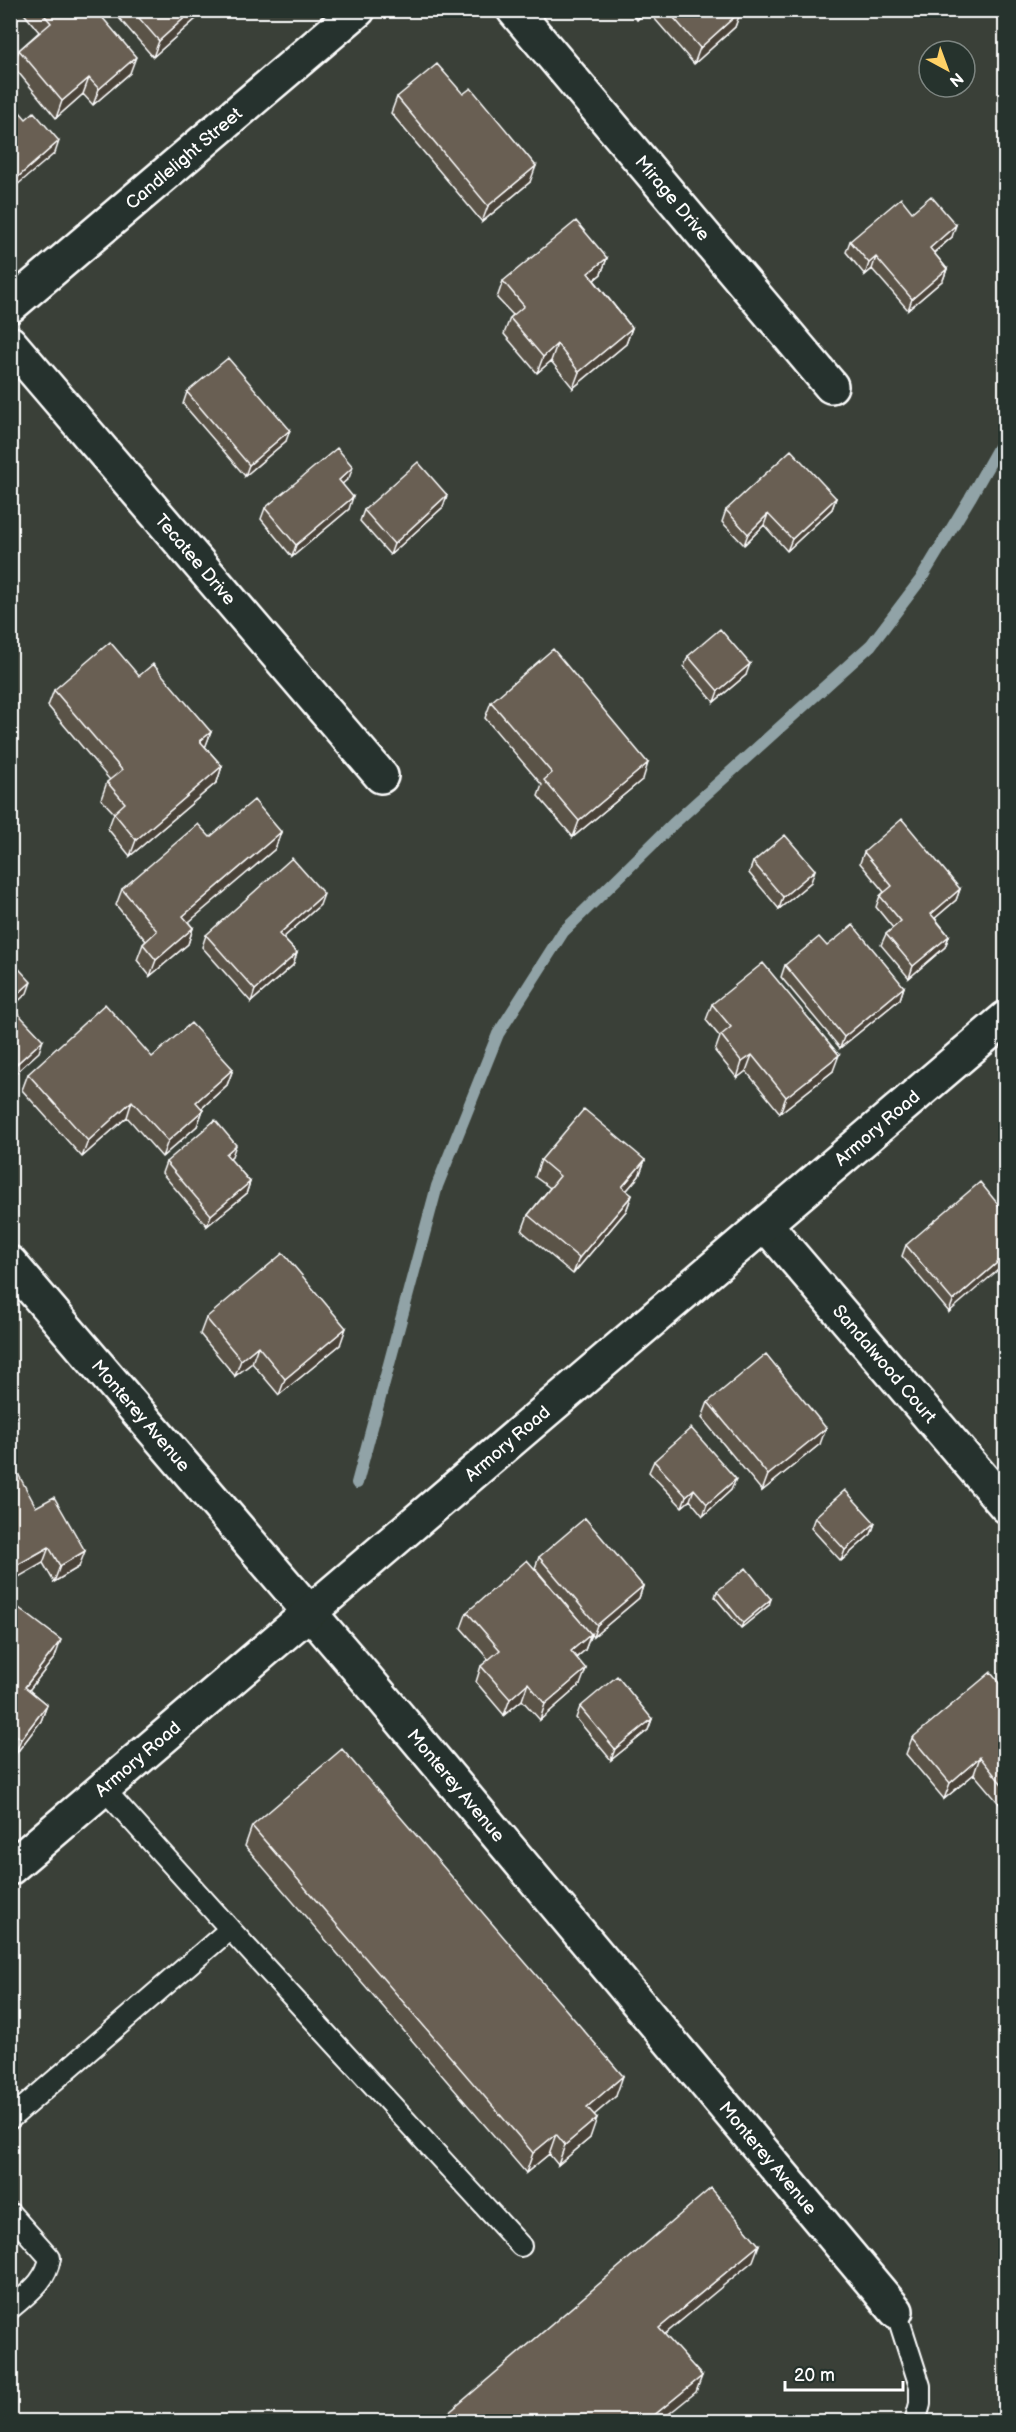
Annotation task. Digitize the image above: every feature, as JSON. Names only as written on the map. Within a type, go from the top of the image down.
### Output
[{"type":"street","name":"Candlelight Street","points":[[10,306],[358,10]]},
{"type":"street","name":"Mirage Drive","points":[[514,10],[831,386]]},
{"type":"street","name":"Tecatee Drive","points":[[10,343],[381,776]]},
{"type":"street","name":"Armory Road","points":[[10,1868],[1005,1018]]},
{"type":"street","name":"Sandalwood Court","points":[[765,1224],[1005,1506]]},
{"type":"street","name":"Monterey Avenue","points":[[10,1263],[896,2311]]},
{"type":"lane","points":[[104,1789],[521,2246]]},
{"type":"lane","points":[[10,2119],[230,1929]]},
{"type":"lane","points":[[10,2213],[50,2258],[48,2271],[42,2281],[11,2306]]},
{"type":"lane","points":[[896,2311],[920,2386],[920,2404],[915,2421]]},
{"type":"building","points":[[40,10],[96,10],[136,57],[99,89],[89,78],[62,101],[19,50],[51,23]]},
{"type":"building","points":[[132,10],[193,10],[159,41]]},
{"type":"building","points":[[667,10],[740,10],[741,11],[700,48]]},
{"type":"building","points":[[437,64],[463,94],[471,88],[536,166],[488,206],[397,97]]},
{"type":"building","points":[[12,103],[26,119],[34,112],[59,141],[10,184],[10,105]]},
{"type":"building","points":[[931,196],[956,225],[930,248],[947,269],[912,299],[876,257],[869,263],[850,241],[901,198],[912,212]]},
{"type":"building","points":[[576,221],[607,258],[588,273],[632,328],[579,372],[557,344],[543,357],[510,318],[524,306],[503,281]]},
{"type":"building","points":[[228,358],[290,430],[249,465],[187,392]]},
{"type":"building","points":[[337,448],[353,467],[339,480],[353,497],[296,545],[265,508]]},
{"type":"building","points":[[791,450],[836,498],[792,539],[768,514],[748,534],[726,510]]},
{"type":"building","points":[[418,462],[447,495],[394,544],[364,510]]},
{"type":"building","points":[[720,629],[750,664],[718,691],[688,656]]},
{"type":"building","points":[[110,642],[139,676],[153,664],[211,732],[200,741],[222,766],[136,840],[114,813],[125,803],[107,782],[122,770],[54,690]]},
{"type":"building","points":[[553,649],[648,763],[579,821],[544,780],[552,773],[491,702]]},
{"type":"building","points":[[254,800],[281,832],[183,916],[193,928],[156,960],[143,944],[157,931],[122,889],[198,824],[210,837]]},
{"type":"building","points":[[902,819],[960,889],[931,914],[949,936],[913,966],[886,934],[901,921],[880,896],[892,886],[864,852]]},
{"type":"building","points":[[785,835],[815,870],[783,897],[753,862]]},
{"type":"building","points":[[292,858],[324,894],[279,934],[297,953],[255,990],[206,935]]},
{"type":"building","points":[[853,925],[904,987],[844,1037],[785,965],[819,937],[827,946]]},
{"type":"building","points":[[10,959],[31,982],[10,1001]]},
{"type":"building","points":[[763,963],[839,1055],[786,1097],[752,1055],[742,1062],[721,1035],[731,1027],[712,1004]]},
{"type":"building","points":[[105,1004],[152,1057],[191,1023],[233,1069],[196,1102],[203,1110],[168,1141],[132,1101],[88,1141],[28,1074]]},
{"type":"building","points":[[10,1005],[43,1040],[10,1070]]},
{"type":"building","points":[[584,1109],[645,1160],[622,1187],[632,1195],[579,1258],[528,1215],[560,1176],[541,1160]]},
{"type":"building","points":[[215,1120],[236,1145],[226,1154],[250,1182],[211,1215],[166,1162]]},
{"type":"building","points":[[980,1182],[1005,1213],[1005,1256],[953,1301],[906,1245]]},
{"type":"building","points":[[283,1253],[346,1328],[285,1379],[258,1346],[241,1360],[206,1318]]},
{"type":"building","points":[[766,1354],[826,1428],[768,1475],[708,1402]]},
{"type":"building","points":[[10,1410],[16,1417],[10,1421]]},
{"type":"building","points":[[691,1428],[736,1479],[707,1504],[694,1489],[686,1496],[654,1461]]},
{"type":"building","points":[[15,1468],[36,1507],[54,1497],[85,1551],[60,1566],[49,1547],[10,1569],[10,1471]]},
{"type":"building","points":[[845,1490],[875,1523],[845,1550],[815,1517]]},
{"type":"building","points":[[585,1518],[643,1586],[597,1625],[539,1557]]},
{"type":"building","points":[[527,1560],[591,1634],[571,1651],[586,1669],[545,1704],[528,1683],[510,1699],[481,1666],[500,1650],[467,1612]]},
{"type":"building","points":[[746,1568],[771,1599],[743,1623],[717,1591]]},
{"type":"building","points":[[11,1602],[61,1640],[25,1687],[47,1705],[21,1739],[10,1730]]},
{"type":"building","points":[[991,1672],[1005,1689],[1005,1788],[980,1757],[950,1783],[912,1738]]},
{"type":"building","points":[[617,1676],[652,1719],[615,1749],[580,1707]]},
{"type":"building","points":[[342,1749],[623,2076],[587,2107],[597,2118],[565,2145],[556,2134],[533,2153],[252,1826]]},
{"type":"building","points":[[711,2188],[759,2245],[659,2328],[702,2376],[647,2421],[439,2421]]},
{"type":"waterway","points":[[357,1483],[437,1186],[498,1034],[563,932],[673,824],[871,645],[921,579],[1006,434]]}]
